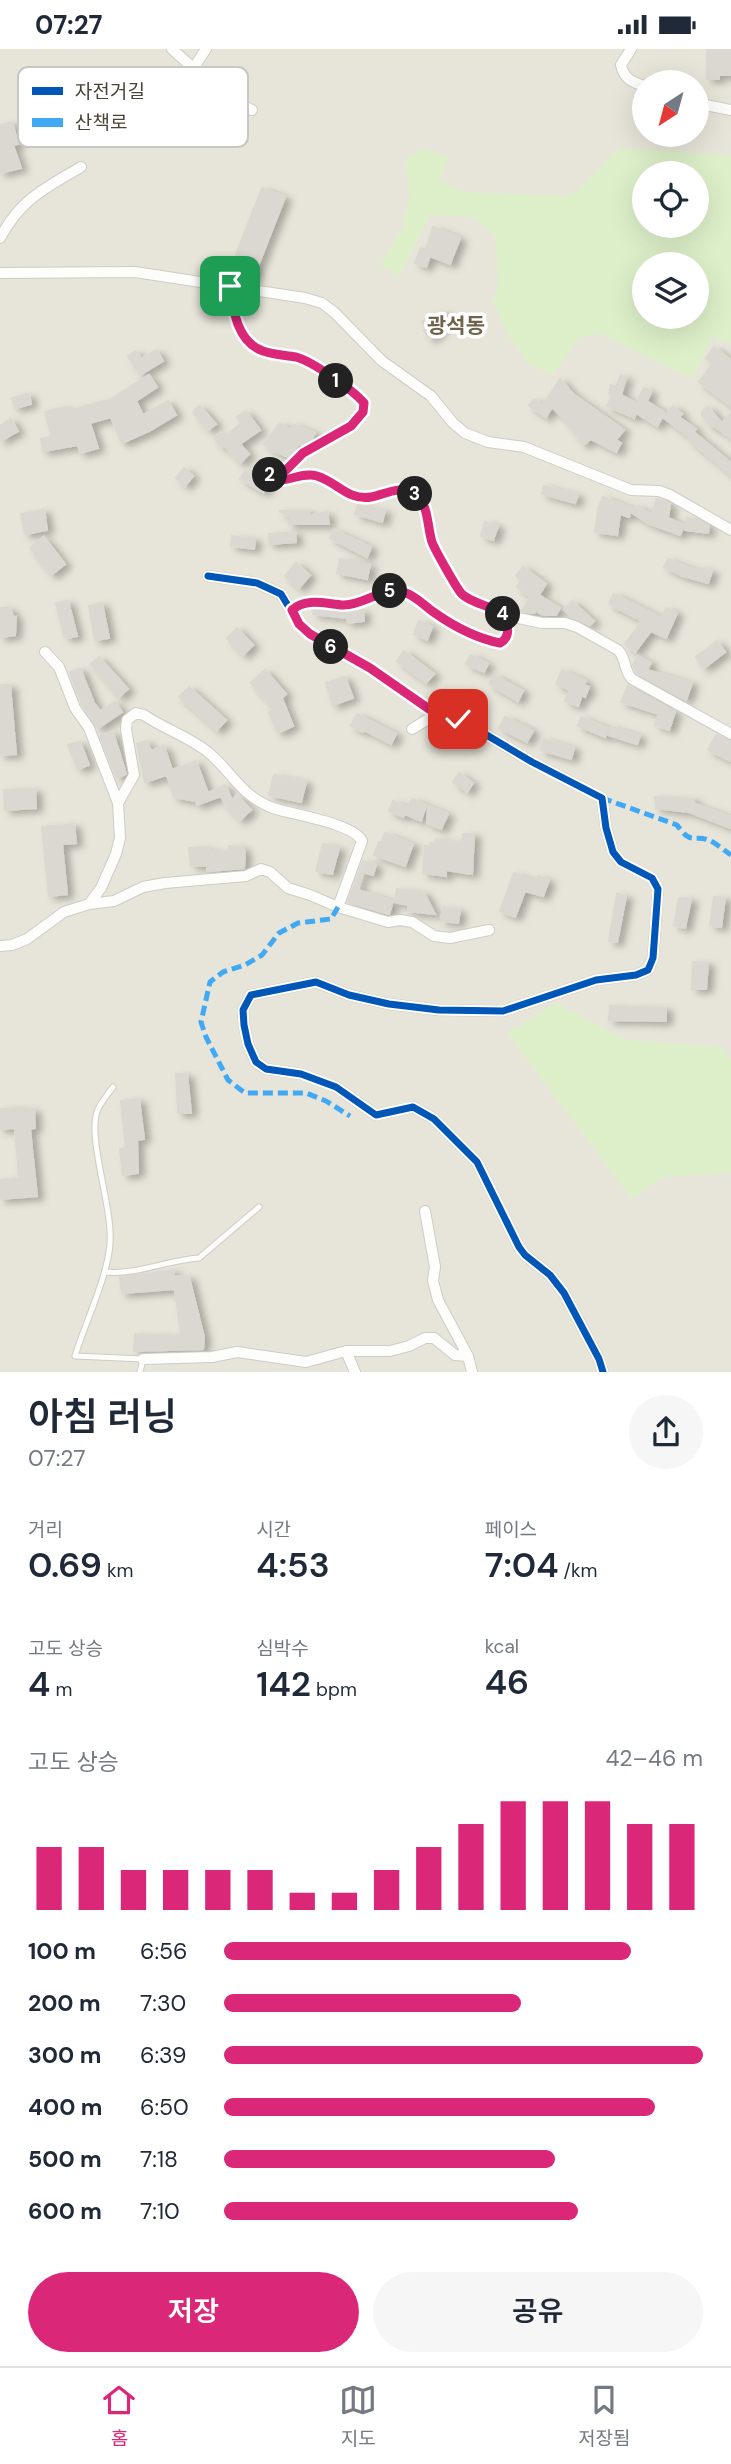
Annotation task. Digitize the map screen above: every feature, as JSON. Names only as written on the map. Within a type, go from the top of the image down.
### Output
[{"type":"street","points":[[172,49],[191,67]]},
{"type":"street","points":[[194,67],[206,49]]},
{"type":"street","points":[[631,49],[621,65],[623,73],[632,81]]},
{"type":"street","points":[[709,106],[731,110]]},
{"type":"street","points":[[248,108],[252,110]]},
{"type":"street","points":[[0,238],[9,221],[24,203],[81,167]]},
{"type":"street","points":[[0,274],[135,272],[305,297],[322,303],[345,321],[382,361],[431,396],[453,423],[474,438],[488,443],[524,447],[631,490],[659,491],[731,530]]},
{"type":"street","points":[[230,286],[233,310],[245,338],[252,346],[273,354],[298,358],[356,394],[364,403],[363,412],[351,426],[303,453],[286,470],[270,478],[276,481],[310,475],[357,497],[374,497],[395,491],[413,493],[421,500],[432,542],[461,594],[504,615],[577,627],[618,650],[623,655],[626,671],[632,679],[731,734]]},
{"type":"street","points":[[208,576],[257,583],[281,594],[299,624],[310,634],[370,668],[429,709],[458,719],[532,762],[602,798],[613,852],[621,862],[652,879],[658,889],[653,958],[648,970],[636,975],[596,981],[503,1011],[414,1007],[349,995],[316,982],[251,995],[243,1010],[248,1044],[256,1062],[261,1066],[301,1074],[336,1087],[376,1115],[413,1107],[434,1119],[477,1163],[525,1255],[550,1275],[565,1293],[603,1372]]},
{"type":"street","points":[[292,610],[296,605],[311,601],[354,605],[389,591],[407,593],[481,640],[500,643],[508,634],[504,615]]},
{"type":"street","points":[[45,652],[59,667],[75,708],[89,728],[118,803],[120,838],[116,854],[89,904]]},
{"type":"street","points":[[412,729],[440,712]]},
{"type":"street","points":[[118,803],[134,775],[126,729],[127,720],[136,713],[209,753],[239,787],[253,798],[359,835],[362,841],[338,907]]},
{"type":"street","points":[[0,946],[27,939],[64,912],[89,904],[114,901],[127,893],[154,885],[246,876],[261,869],[270,872],[288,888],[388,922],[412,922],[434,936],[450,939],[489,930]]},
{"type":"street","points":[[425,1211],[435,1267],[433,1281],[438,1300],[468,1356],[471,1372]]},
{"type":"street","points":[[143,1359],[212,1357],[237,1352],[306,1362],[346,1351],[390,1350],[409,1346],[425,1338],[435,1338],[455,1355],[468,1356]]},
{"type":"street","points":[[346,1351],[355,1372]]},
{"type":"lane","points":[[113,1087],[98,1109],[96,1119],[99,1161],[111,1223],[110,1247],[75,1356],[143,1359],[140,1372]]},
{"type":"lane","points":[[104,1272],[153,1269],[199,1258],[259,1207]]},
{"type":"shaded area","points":[[0,49],[731,49],[731,1372],[0,1372]]},
{"type":"green space","points":[[619,148],[731,155],[731,344],[712,336],[693,379],[600,333],[579,337],[553,374],[531,366],[509,337],[493,302],[498,284],[495,236],[473,217],[430,215],[399,276],[381,264],[402,228],[410,195],[405,160],[423,149],[448,156],[440,180],[464,192],[571,196]]},
{"type":"green space","points":[[556,1003],[623,1039],[721,1047],[731,1059],[731,1173],[663,1177],[632,1199],[507,1033]]},
{"type":"building","points":[[707,49],[731,49],[731,75],[719,75],[719,79],[709,79]]},
{"type":"building","points":[[12,122],[18,144],[13,145],[21,168],[0,173],[0,125]]},
{"type":"building","points":[[262,188],[285,197],[253,279],[230,270]]},
{"type":"building","points":[[433,227],[460,238],[450,264],[430,256],[426,267],[415,263],[421,248],[426,250]]},
{"type":"building","points":[[443,311],[448,322],[437,327],[440,331],[430,339],[424,331],[428,328],[422,322]]},
{"type":"building","points":[[714,347],[731,360],[731,406],[699,382],[713,363],[706,358]]},
{"type":"building","points":[[156,350],[163,361],[140,375],[128,356],[136,351],[141,359]]},
{"type":"building","points":[[149,375],[157,387],[136,401],[143,415],[168,401],[176,415],[122,443],[111,417],[90,423],[98,448],[80,453],[78,445],[43,451],[41,439],[52,437],[45,412],[66,407],[67,411],[109,400]]},
{"type":"building","points":[[621,375],[626,377],[621,395],[636,403],[644,388],[651,392],[647,401],[665,413],[657,426],[636,413],[634,418],[607,406],[613,395],[609,393],[611,385],[616,387]]},
{"type":"building","points":[[560,379],[573,394],[624,430],[616,440],[621,443],[616,452],[591,439],[583,445],[567,422],[552,407],[546,417],[529,406],[534,399],[543,405]]},
{"type":"building","points":[[29,394],[31,404],[15,408],[12,398]]},
{"type":"building","points":[[200,406],[216,424],[208,430],[193,412]]},
{"type":"building","points":[[673,406],[682,414],[679,417],[696,429],[689,437],[664,418]]},
{"type":"building","points":[[708,407],[721,422],[716,427],[712,427],[702,415]]},
{"type":"building","points":[[246,411],[260,430],[240,444],[249,454],[240,463],[214,438],[220,433],[224,438],[241,423],[237,417]]},
{"type":"building","points":[[731,413],[731,438],[717,428]]},
{"type":"building","points":[[11,419],[18,431],[0,441],[0,426]]},
{"type":"building","points":[[280,423],[291,430],[293,424],[315,433],[312,439],[299,444],[289,457],[264,444]]},
{"type":"building","points":[[695,433],[731,463],[731,475],[689,440]]},
{"type":"building","points":[[184,468],[193,476],[185,486],[176,478]]},
{"type":"building","points":[[246,470],[268,486],[263,492],[240,479]]},
{"type":"building","points":[[544,486],[578,495],[575,503],[542,494]]},
{"type":"building","points":[[603,497],[632,508],[629,517],[620,514],[617,535],[595,532],[598,512],[607,512],[598,509]]},
{"type":"building","points":[[656,499],[670,504],[668,518],[684,525],[680,535],[650,524],[632,513],[636,506],[653,515]]},
{"type":"building","points":[[358,505],[385,511],[382,522],[355,514]]},
{"type":"building","points":[[44,510],[47,530],[25,534],[21,514]]},
{"type":"building","points":[[279,511],[309,511],[309,516],[327,512],[329,524],[289,524],[288,520],[294,519]]},
{"type":"building","points":[[687,518],[696,519],[709,526],[708,533],[685,530]]},
{"type":"building","points":[[485,522],[498,526],[493,540],[481,536]]},
{"type":"building","points":[[334,530],[371,547],[367,557],[330,538]]},
{"type":"building","points":[[295,532],[296,542],[269,544],[269,534]]},
{"type":"building","points":[[232,536],[255,539],[254,549],[231,546]]},
{"type":"building","points":[[44,537],[65,564],[51,575],[30,548]]},
{"type":"building","points":[[340,559],[370,565],[367,579],[337,573]]},
{"type":"building","points":[[668,559],[700,571],[701,568],[712,571],[708,583],[664,567]]},
{"type":"building","points":[[296,563],[310,575],[299,588],[285,576]]},
{"type":"building","points":[[523,567],[546,584],[539,595],[560,608],[556,615],[521,611],[531,597],[517,587],[522,580],[516,576]]},
{"type":"building","points":[[614,594],[662,618],[666,608],[677,613],[666,638],[651,631],[635,652],[625,644],[642,621],[609,604]]},
{"type":"building","points":[[68,601],[77,636],[68,638],[64,635],[56,603]]},
{"type":"building","points":[[572,601],[594,621],[590,625],[564,610]]},
{"type":"building","points":[[102,603],[109,638],[95,640],[89,606]]},
{"type":"building","points":[[0,608],[10,608],[14,618],[16,617],[15,635],[0,637]]},
{"type":"building","points":[[314,610],[344,613],[363,610],[364,621],[348,623],[347,618],[313,614]]},
{"type":"building","points":[[419,621],[432,627],[427,640],[414,634]]},
{"type":"building","points":[[237,628],[253,645],[243,655],[227,638]]},
{"type":"building","points":[[717,641],[725,652],[704,668],[696,657]]},
{"type":"building","points":[[404,651],[434,674],[426,683],[397,661]]},
{"type":"building","points":[[471,655],[488,664],[484,672],[466,664]]},
{"type":"building","points":[[638,656],[651,663],[647,670],[692,683],[686,700],[637,673],[633,665]]},
{"type":"building","points":[[99,657],[128,689],[119,697],[91,664]]},
{"type":"building","points":[[80,668],[100,711],[115,702],[122,712],[98,728],[82,704],[70,672]]},
{"type":"building","points":[[265,670],[286,694],[282,698],[293,726],[278,733],[269,713],[275,710],[251,683]]},
{"type":"building","points":[[562,670],[586,681],[584,685],[589,687],[578,706],[565,701],[570,690],[556,684]]},
{"type":"building","points":[[494,675],[523,691],[518,701],[489,684]]},
{"type":"building","points":[[345,677],[353,698],[333,705],[326,683]]},
{"type":"building","points":[[0,685],[10,685],[16,754],[0,755]]},
{"type":"building","points":[[628,686],[675,712],[669,730],[655,725],[659,714],[621,702]]},
{"type":"building","points":[[189,687],[226,720],[217,730],[179,697]]},
{"type":"building","points":[[357,714],[396,734],[391,744],[351,726]]},
{"type":"building","points":[[505,717],[533,731],[527,742],[499,728]]},
{"type":"building","points":[[581,717],[608,728],[605,737],[578,726]]},
{"type":"building","points":[[611,727],[640,736],[637,744],[608,735]]},
{"type":"building","points":[[113,732],[126,774],[117,778],[100,736]]},
{"type":"building","points":[[716,735],[731,742],[731,761],[708,750]]},
{"type":"building","points":[[544,739],[574,748],[571,759],[540,750]]},
{"type":"building","points":[[147,741],[151,751],[164,746],[172,770],[196,761],[208,793],[225,785],[232,800],[237,795],[251,810],[240,820],[225,805],[221,796],[197,805],[196,801],[174,797],[167,775],[145,782],[137,744]]},
{"type":"building","points":[[80,742],[89,765],[78,769],[68,745]]},
{"type":"building","points":[[459,773],[473,783],[467,792],[453,782]]},
{"type":"building","points":[[274,775],[306,782],[301,802],[269,795]]},
{"type":"building","points":[[35,789],[36,808],[5,810],[4,790]]},
{"type":"building","points":[[655,797],[694,799],[693,803],[731,817],[731,828],[689,812],[656,808]]},
{"type":"building","points":[[412,799],[426,805],[421,821],[405,814]]},
{"type":"building","points":[[393,801],[407,807],[403,817],[389,811]]},
{"type":"building","points":[[428,806],[448,814],[441,829],[427,823]]},
{"type":"building","points":[[74,824],[76,843],[62,844],[67,894],[49,896],[42,827]]},
{"type":"building","points":[[385,833],[413,844],[405,866],[374,855]]},
{"type":"building","points":[[463,834],[474,834],[472,874],[446,870],[446,876],[423,873],[425,846],[436,844],[436,839],[462,842]]},
{"type":"building","points":[[323,844],[339,848],[332,874],[316,871]]},
{"type":"building","points":[[229,846],[242,847],[245,852],[244,868],[207,871],[207,866],[191,865],[189,848],[229,852]]},
{"type":"building","points":[[363,861],[376,865],[373,875],[363,872],[358,890],[393,901],[389,914],[348,902]]},
{"type":"building","points":[[514,873],[536,882],[538,876],[549,880],[543,896],[525,891],[515,917],[500,911]]},
{"type":"building","points":[[397,889],[424,893],[435,914],[408,911],[408,905],[395,902]]},
{"type":"building","points":[[617,894],[626,896],[617,942],[609,941]]},
{"type":"building","points":[[714,897],[725,898],[721,927],[710,925]]},
{"type":"building","points":[[679,898],[691,899],[685,928],[674,925]]},
{"type":"building","points":[[443,907],[460,910],[458,923],[441,921]]},
{"type":"building","points":[[693,962],[708,963],[706,989],[692,989]]},
{"type":"building","points":[[610,1006],[666,1008],[666,1021],[609,1020]]},
{"type":"building","points":[[176,1074],[187,1074],[191,1113],[178,1113]]},
{"type":"building","points":[[139,1099],[144,1139],[137,1140],[138,1173],[123,1175],[120,1149],[126,1148],[121,1101]]},
{"type":"building","points":[[0,1109],[34,1109],[35,1128],[30,1129],[37,1196],[0,1199],[0,1180],[19,1178],[15,1128],[0,1129]]},
{"type":"building","points":[[173,1270],[174,1276],[189,1277],[204,1337],[203,1349],[134,1351],[135,1334],[181,1336],[175,1289],[122,1293],[120,1277]]},
{"type":"marked path","points":[[602,798],[677,825],[686,836],[711,841],[731,855]]},
{"type":"marked path","points":[[338,907],[331,919],[298,923],[279,933],[262,955],[245,965],[223,972],[210,982],[201,1022],[228,1080],[245,1093],[306,1093],[326,1101],[350,1116]]},
{"type":"cycle path","points":[[208,576],[257,583],[281,594],[299,624],[310,634],[370,668],[429,709],[458,718],[532,762],[602,798],[613,852],[621,862],[652,878],[658,889],[653,958],[648,970],[636,975],[596,980],[503,1011],[439,1010],[389,1004],[349,995],[316,982],[251,995],[243,1010],[248,1044],[256,1062],[266,1069],[301,1074],[336,1087],[376,1115],[413,1107],[434,1119],[477,1162],[519,1247],[550,1275],[564,1293],[599,1359],[603,1372]]},
{"type":"district","name":"광석동","points":[[456,326]]},
{"type":"route","points":[[230,286],[233,310],[245,338],[252,346],[261,351],[298,358],[356,394],[364,403],[363,412],[351,426],[303,453],[286,470],[269,477],[276,481],[310,475],[319,477],[342,492],[357,497],[374,497],[403,490],[413,493],[421,500],[432,542],[461,594],[504,615],[508,634],[500,643],[481,640],[407,593],[389,591],[354,605],[311,601],[296,605],[292,610],[299,624],[325,644],[396,684],[429,709],[458,719]]}]
